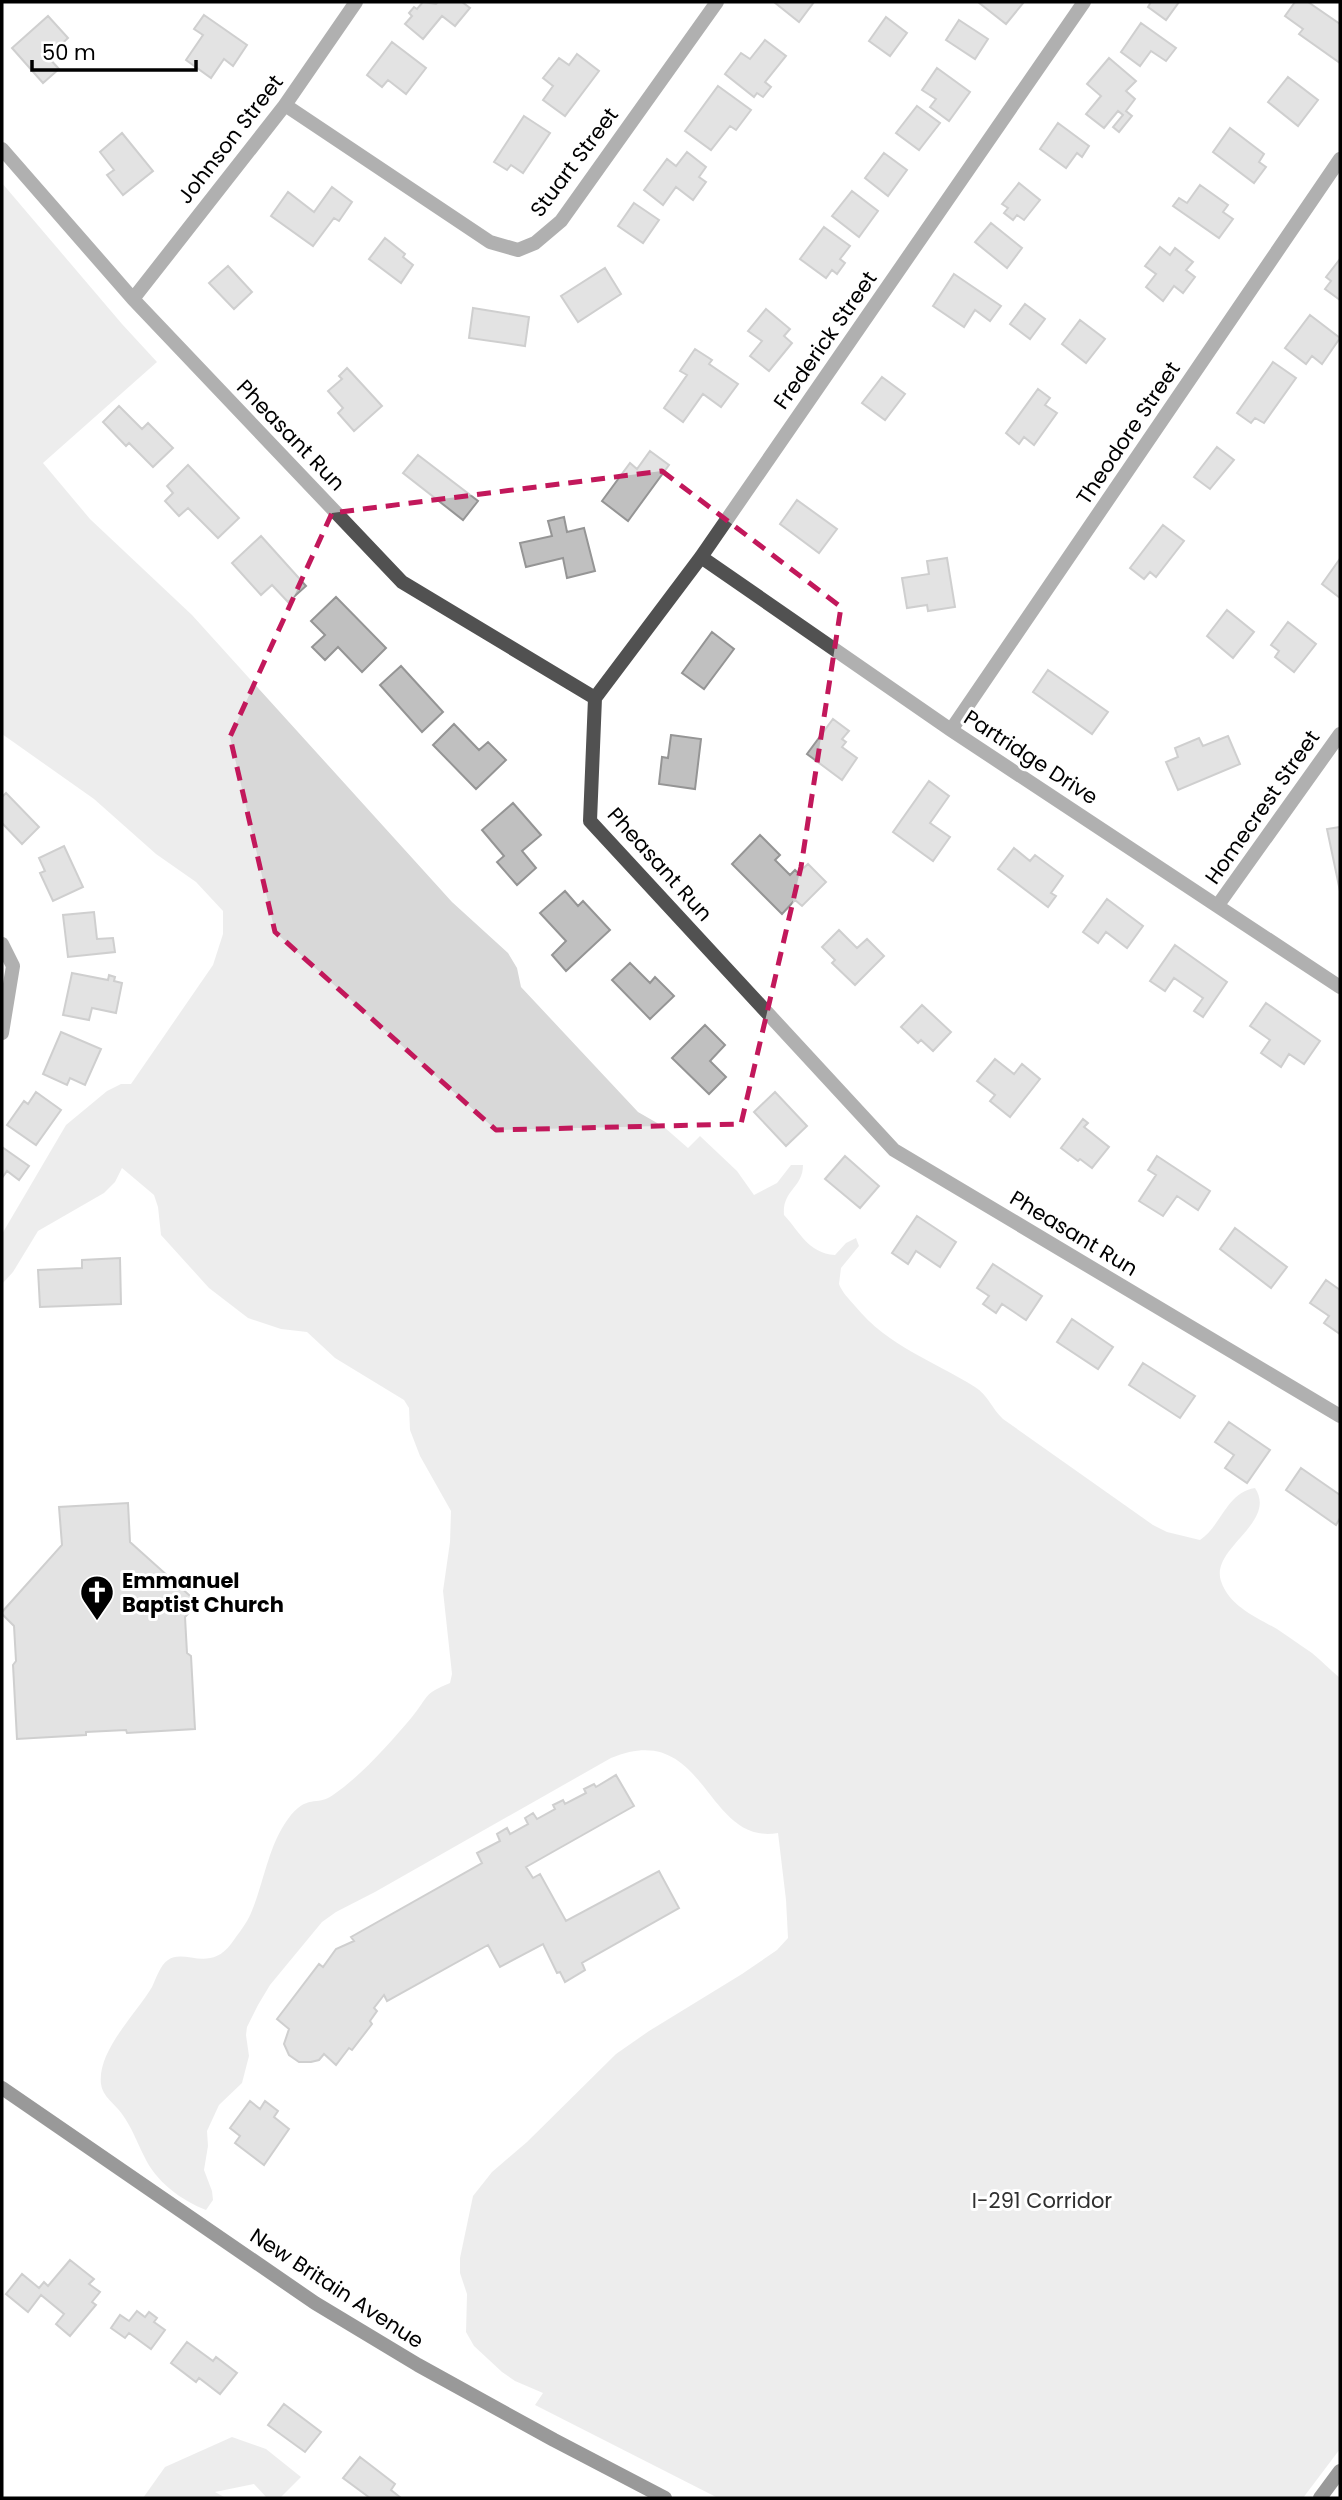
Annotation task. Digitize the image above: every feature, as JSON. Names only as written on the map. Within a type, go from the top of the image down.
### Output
[{"type":"main road","name":"New Britain Avenue","points":[[2,2088],[315,2303],[429,2372],[665,2498]]},
{"type":"main road","points":[[1320,2498],[1340,2471]]},
{"type":"street","name":"Johnson Street","points":[[132,299],[285,105],[356,2]]},
{"type":"street","name":"Stuart Street","points":[[285,105],[489,242],[518,250],[535,243],[561,220],[717,2]]},
{"type":"street","name":"Frederick Street","points":[[595,698],[701,557],[1084,2]]},
{"type":"street","name":"Pheasant Run","points":[[2,149],[132,299],[402,582],[595,698],[590,821],[894,1150],[1340,1416]]},
{"type":"street","name":"Theodore Street","points":[[951,730],[1340,159]]},
{"type":"street","name":"Partridge Drive","points":[[701,557],[951,730],[1340,987]]},
{"type":"street","name":"Homecrest Street","points":[[1218,905],[1340,734]]},
{"type":"street","points":[[2,944],[13,966],[2,1033]]},
{"type":"highlighted area","points":[[662,471],[841,607],[801,867],[741,1124],[496,1130],[275,932],[230,737],[332,513]]},
{"type":"green space","name":"I-291 Corridor","points":[[2,183],[157,362],[43,463],[90,519],[192,615],[452,902],[508,953],[517,968],[521,987],[638,1112],[664,1127],[688,1148],[700,1136],[737,1171],[754,1195],[777,1183],[791,1165],[803,1165],[800,1179],[786,1200],[784,1215],[805,1241],[826,1253],[835,1255],[846,1243],[856,1238],[859,1246],[841,1268],[839,1284],[868,1320],[897,1343],[975,1387],[1003,1419],[1153,1525],[1167,1532],[1200,1540],[1237,1496],[1255,1488],[1260,1501],[1258,1513],[1225,1557],[1220,1569],[1225,1590],[1244,1610],[1312,1653],[1340,1678],[1340,2449],[1303,2498],[718,2498],[535,2405],[543,2393],[515,2381],[474,2346],[466,2332],[467,2294],[460,2273],[460,2258],[473,2196],[492,2172],[527,2142],[616,2054],[742,1974],[777,1950],[788,1938],[778,1833],[754,1832],[734,1821],[687,1768],[667,1755],[643,1750],[611,1758],[322,1922],[270,1985],[247,2027],[249,2056],[242,2083],[219,2105],[207,2131],[208,2146],[204,2170],[213,2200],[206,2210],[187,2201],[155,2174],[125,2119],[104,2092],[101,2071],[111,2046],[152,1987],[163,1965],[174,1957],[206,1959],[223,1953],[249,1917],[276,1841],[288,1819],[306,1803],[327,1798],[344,1787],[385,1748],[427,1696],[450,1683],[452,1674],[443,1591],[451,1511],[420,1456],[410,1430],[409,1408],[404,1400],[335,1358],[307,1332],[281,1329],[248,1318],[209,1288],[161,1235],[154,1195],[122,1168],[115,1182],[104,1193],[38,1231],[13,1272],[2,1284],[2,1234],[66,1125],[107,1091],[121,1084],[131,1084],[213,965],[223,934],[223,911],[196,882],[156,854],[94,799],[2,734]]},
{"type":"green space","points":[[232,2437],[266,2449],[301,2477],[280,2498],[267,2498],[254,2484],[215,2492],[226,2498],[143,2498],[165,2467]]},
{"type":"building","points":[[423,2],[462,2],[470,8],[455,26],[442,16],[423,39],[405,24],[412,16],[409,13]]},
{"type":"building","points":[[774,2],[814,2],[799,22]]},
{"type":"building","points":[[978,2],[1024,2],[1006,24]]},
{"type":"building","points":[[1151,2],[1179,2],[1166,20],[1148,7]]},
{"type":"building","points":[[1295,2],[1308,2],[1340,24],[1340,63],[1299,34],[1303,29],[1285,16]]},
{"type":"building","points":[[204,15],[247,45],[233,66],[224,59],[211,78],[186,60],[203,35],[194,29]]},
{"type":"building","points":[[48,16],[68,38],[48,57],[59,69],[43,83],[12,48]]},
{"type":"building","points":[[886,17],[907,33],[890,56],[869,41]]},
{"type":"building","points":[[959,20],[988,39],[975,59],[946,40]]},
{"type":"building","points":[[1141,23],[1176,48],[1166,61],[1151,51],[1140,66],[1121,52]]},
{"type":"building","points":[[765,40],[786,56],[765,82],[771,87],[763,97],[757,93],[754,97],[725,74],[741,53],[750,59]]},
{"type":"building","points":[[392,42],[426,68],[406,94],[388,80],[382,87],[367,75]]},
{"type":"building","points":[[577,54],[599,71],[565,116],[543,100],[553,86],[543,78],[559,58],[569,65]]},
{"type":"building","points":[[1109,58],[1136,81],[1126,91],[1135,99],[1126,111],[1132,116],[1119,132],[1113,127],[1123,115],[1118,111],[1104,128],[1086,114],[1101,96],[1087,84]]},
{"type":"building","points":[[937,68],[970,92],[949,121],[930,107],[936,99],[922,90]]},
{"type":"building","points":[[1288,77],[1318,100],[1298,126],[1268,102]]},
{"type":"building","points":[[718,86],[751,110],[736,130],[730,126],[711,150],[685,131]]},
{"type":"building","points":[[917,106],[940,123],[919,150],[896,133]]},
{"type":"building","points":[[524,116],[550,133],[523,173],[511,165],[507,170],[494,162]]},
{"type":"building","points":[[1058,123],[1089,146],[1082,157],[1077,153],[1066,168],[1040,149]]},
{"type":"building","points":[[1230,128],[1264,154],[1259,162],[1266,167],[1254,183],[1213,152]]},
{"type":"building","points":[[122,133],[153,171],[123,195],[107,175],[114,170],[100,152]]},
{"type":"building","points":[[687,152],[706,167],[699,177],[706,182],[693,200],[676,187],[663,205],[644,190],[667,159],[676,166]]},
{"type":"building","points":[[884,153],[907,170],[888,196],[865,178]]},
{"type":"building","points":[[1019,183],[1040,200],[1024,220],[1017,215],[1013,220],[1004,213],[1008,208],[1002,204]]},
{"type":"building","points":[[1200,185],[1228,205],[1223,212],[1233,219],[1219,238],[1173,206],[1179,198],[1187,203]]},
{"type":"building","points":[[332,187],[352,202],[339,221],[334,218],[313,246],[271,216],[288,192],[314,212]]},
{"type":"building","points":[[852,191],[878,211],[859,237],[832,216]]},
{"type":"building","points":[[634,203],[659,220],[643,243],[618,226]]},
{"type":"building","points":[[991,223],[1022,248],[1007,268],[975,242]]},
{"type":"building","points":[[824,227],[850,246],[840,259],[845,263],[837,274],[832,270],[826,278],[800,259]]},
{"type":"building","points":[[385,238],[405,254],[403,257],[413,265],[401,283],[369,259]]},
{"type":"building","points":[[1160,247],[1170,255],[1175,248],[1193,262],[1186,270],[1195,277],[1183,293],[1174,286],[1163,301],[1146,287],[1156,274],[1145,266]]},
{"type":"building","points":[[1340,259],[1340,300],[1325,289],[1331,281],[1326,277]]},
{"type":"building","points":[[228,266],[252,292],[234,309],[209,283]]},
{"type":"building","points":[[605,268],[621,294],[578,322],[561,296]]},
{"type":"building","points":[[954,274],[1001,306],[990,321],[975,310],[964,327],[933,306]]},
{"type":"building","points":[[1025,304],[1045,319],[1030,339],[1010,324]]},
{"type":"building","points":[[473,308],[529,317],[525,346],[469,338]]},
{"type":"building","points":[[766,309],[790,329],[784,336],[792,343],[769,371],[750,356],[762,341],[748,331]]},
{"type":"building","points":[[1310,315],[1340,338],[1322,364],[1312,356],[1306,364],[1285,348]]},
{"type":"building","points":[[1080,320],[1105,339],[1086,363],[1062,344]]},
{"type":"building","points":[[695,349],[712,360],[709,364],[738,384],[721,407],[703,394],[683,422],[664,408],[687,375],[680,371]]},
{"type":"building","points":[[1273,362],[1296,378],[1264,423],[1255,418],[1251,423],[1237,413]]},
{"type":"building","points":[[347,368],[382,406],[354,431],[338,413],[343,408],[328,391],[342,379],[339,376]]},
{"type":"building","points":[[882,377],[905,394],[885,420],[862,403]]},
{"type":"building","points":[[1038,389],[1050,398],[1045,405],[1057,413],[1034,445],[1024,437],[1019,444],[1006,433]]},
{"type":"building","points":[[119,406],[142,429],[148,423],[173,448],[153,467],[129,443],[126,446],[103,422]]},
{"type":"building","points":[[1217,447],[1234,460],[1210,489],[1194,477]]},
{"type":"building","points":[[650,451],[669,465],[628,521],[602,501],[630,463],[637,469]]},
{"type":"building","points":[[418,455],[478,501],[463,520],[403,473]]},
{"type":"building","points":[[188,465],[239,518],[218,538],[188,508],[179,516],[165,501],[173,493],[167,486]]},
{"type":"building","points":[[797,500],[837,529],[819,553],[780,524]]},
{"type":"building","points":[[564,517],[567,532],[584,528],[595,571],[567,578],[563,558],[526,567],[520,543],[552,536],[548,521]]},
{"type":"building","points":[[1163,525],[1184,541],[1156,577],[1150,572],[1144,579],[1130,568]]},
{"type":"building","points":[[261,536],[306,586],[288,602],[272,585],[261,595],[232,563]]},
{"type":"building","points":[[947,558],[955,607],[928,611],[927,605],[907,608],[902,578],[929,574],[927,561]]},
{"type":"building","points":[[1340,561],[1340,598],[1322,584]]},
{"type":"building","points":[[336,597],[386,648],[362,672],[338,647],[325,660],[312,647],[325,635],[311,621]]},
{"type":"building","points":[[1227,610],[1254,632],[1233,658],[1207,636]]},
{"type":"building","points":[[1288,622],[1316,644],[1294,672],[1275,657],[1279,651],[1271,645]]},
{"type":"building","points":[[712,632],[734,649],[704,689],[682,673]]},
{"type":"building","points":[[401,666],[443,712],[422,732],[380,685]]},
{"type":"building","points":[[1048,670],[1108,712],[1092,734],[1033,692]]},
{"type":"building","points":[[833,719],[849,731],[842,739],[846,742],[842,747],[857,758],[842,780],[807,754]]},
{"type":"building","points":[[454,724],[479,750],[488,742],[506,760],[476,789],[433,745]]},
{"type":"building","points":[[671,735],[701,739],[695,789],[659,784],[662,757],[668,758]]},
{"type":"building","points":[[1228,736],[1240,764],[1178,790],[1166,762],[1178,757],[1175,748],[1199,738],[1203,746]]},
{"type":"building","points":[[929,781],[949,796],[930,823],[950,837],[933,861],[893,832]]},
{"type":"building","points":[[6,793],[39,827],[22,844],[2,823],[2,797]]},
{"type":"building","points":[[513,803],[541,835],[522,851],[536,868],[517,885],[497,862],[504,856],[482,830]]},
{"type":"building","points":[[1340,827],[1340,891],[1327,829]]},
{"type":"building","points":[[760,835],[780,855],[775,860],[790,875],[795,870],[798,873],[808,864],[826,882],[802,906],[795,900],[782,914],[732,864]]},
{"type":"building","points":[[64,846],[83,887],[53,901],[40,873],[45,871],[39,858]]},
{"type":"building","points":[[1014,848],[1030,861],[1035,855],[1063,876],[1051,893],[1056,896],[1048,907],[998,869]]},
{"type":"building","points":[[565,891],[578,906],[583,901],[610,930],[566,971],[552,955],[566,941],[540,913]]},
{"type":"building","points":[[1107,899],[1143,926],[1127,948],[1106,932],[1098,943],[1083,932]]},
{"type":"building","points":[[94,912],[97,939],[113,938],[115,952],[68,957],[63,915]]},
{"type":"building","points":[[839,930],[857,948],[867,939],[884,956],[855,985],[832,963],[835,960],[822,947]]},
{"type":"building","points":[[1175,945],[1227,982],[1203,1017],[1194,1011],[1203,998],[1174,978],[1165,991],[1150,981]]},
{"type":"building","points":[[630,963],[650,983],[655,977],[674,996],[650,1019],[612,980]]},
{"type":"building","points":[[72,973],[108,980],[109,975],[115,977],[114,981],[122,983],[116,1013],[92,1008],[89,1020],[63,1015]]},
{"type":"building","points":[[1266,1003],[1320,1041],[1304,1064],[1289,1054],[1281,1067],[1261,1053],[1270,1040],[1250,1026]]},
{"type":"building","points":[[922,1005],[951,1032],[933,1051],[921,1040],[918,1043],[901,1027]]},
{"type":"building","points":[[705,1025],[725,1045],[710,1061],[726,1077],[709,1094],[672,1058]]},
{"type":"building","points":[[61,1032],[101,1049],[85,1085],[70,1078],[67,1085],[43,1074]]},
{"type":"building","points":[[995,1059],[1014,1074],[1022,1064],[1040,1079],[1010,1117],[990,1101],[995,1095],[977,1081]]},
{"type":"building","points":[[36,1092],[61,1110],[36,1145],[7,1125],[24,1101],[28,1104]]},
{"type":"building","points":[[775,1092],[807,1126],[786,1146],[754,1112]]},
{"type":"building","points":[[1083,1119],[1088,1123],[1084,1127],[1109,1147],[1092,1168],[1061,1148]]},
{"type":"building","points":[[2,1147],[29,1166],[19,1180],[7,1171],[2,1178]]},
{"type":"building","points":[[845,1156],[879,1186],[860,1208],[825,1179]]},
{"type":"building","points":[[1157,1156],[1210,1191],[1198,1210],[1177,1196],[1163,1216],[1139,1201],[1156,1175],[1148,1170]]},
{"type":"building","points":[[917,1216],[956,1242],[940,1267],[916,1251],[908,1264],[892,1253]]},
{"type":"building","points":[[1235,1228],[1287,1267],[1271,1288],[1220,1249]]},
{"type":"building","points":[[120,1258],[121,1304],[40,1307],[38,1270],[82,1268],[82,1260]]},
{"type":"building","points":[[993,1264],[1042,1296],[1026,1320],[1002,1304],[996,1313],[983,1304],[989,1296],[977,1288]]},
{"type":"building","points":[[1326,1280],[1340,1290],[1340,1334],[1324,1323],[1329,1316],[1310,1303]]},
{"type":"building","points":[[1072,1319],[1113,1347],[1098,1369],[1057,1342]]},
{"type":"building","points":[[1143,1363],[1195,1396],[1180,1418],[1129,1385]]},
{"type":"building","points":[[1229,1422],[1270,1450],[1247,1483],[1225,1468],[1234,1455],[1215,1442]]},
{"type":"building","points":[[1301,1468],[1340,1495],[1340,1518],[1336,1525],[1286,1490]]},
{"type":"building","name":"Emmanuel Baptist Church","points":[[128,1503],[130,1542],[198,1603],[185,1617],[187,1653],[191,1656],[195,1729],[127,1733],[126,1730],[86,1732],[86,1735],[17,1739],[14,1626],[2,1612],[62,1545],[59,1507]]},
{"type":"building","points":[[616,1775],[634,1806],[526,1867],[533,1878],[540,1874],[566,1921],[659,1871],[679,1908],[582,1963],[585,1970],[565,1982],[560,1972],[557,1973],[543,1944],[500,1967],[488,1945],[387,2001],[384,1995],[374,2008],[377,2011],[370,2021],[372,2024],[352,2050],[349,2048],[336,2065],[324,2054],[319,2060],[311,2062],[299,2062],[289,2055],[284,2044],[289,2029],[277,2019],[319,1964],[323,1967],[336,1949],[354,1941],[351,1937],[482,1863],[477,1853],[500,1841],[497,1834],[507,1828],[510,1834],[528,1824],[525,1818],[533,1813],[537,1819],[555,1809],[553,1805],[563,1800],[565,1804],[586,1793],[584,1789],[594,1784],[596,1787]]},
{"type":"building","points":[[250,2101],[260,2109],[265,2101],[278,2111],[274,2117],[289,2129],[264,2165],[235,2143],[240,2136],[230,2128]]},
{"type":"building","points":[[70,2260],[94,2279],[89,2284],[100,2292],[92,2302],[96,2305],[70,2336],[56,2324],[64,2314],[41,2295],[28,2312],[6,2294],[22,2274],[39,2288],[44,2282],[48,2286]]},
{"type":"building","points":[[137,2311],[145,2317],[149,2312],[157,2318],[154,2322],[165,2330],[151,2349],[129,2333],[125,2338],[111,2328],[120,2315],[129,2321]]},
{"type":"building","points":[[187,2342],[213,2361],[216,2357],[237,2373],[220,2394],[199,2378],[196,2382],[171,2363]]},
{"type":"building","points":[[284,2404],[321,2432],[305,2452],[268,2425]]},
{"type":"building","points":[[360,2457],[395,2484],[391,2490],[401,2498],[370,2498],[343,2478]]},
{"type":"place","name":"Emmanuel Baptist Church","points":[[97,1622]]}]
